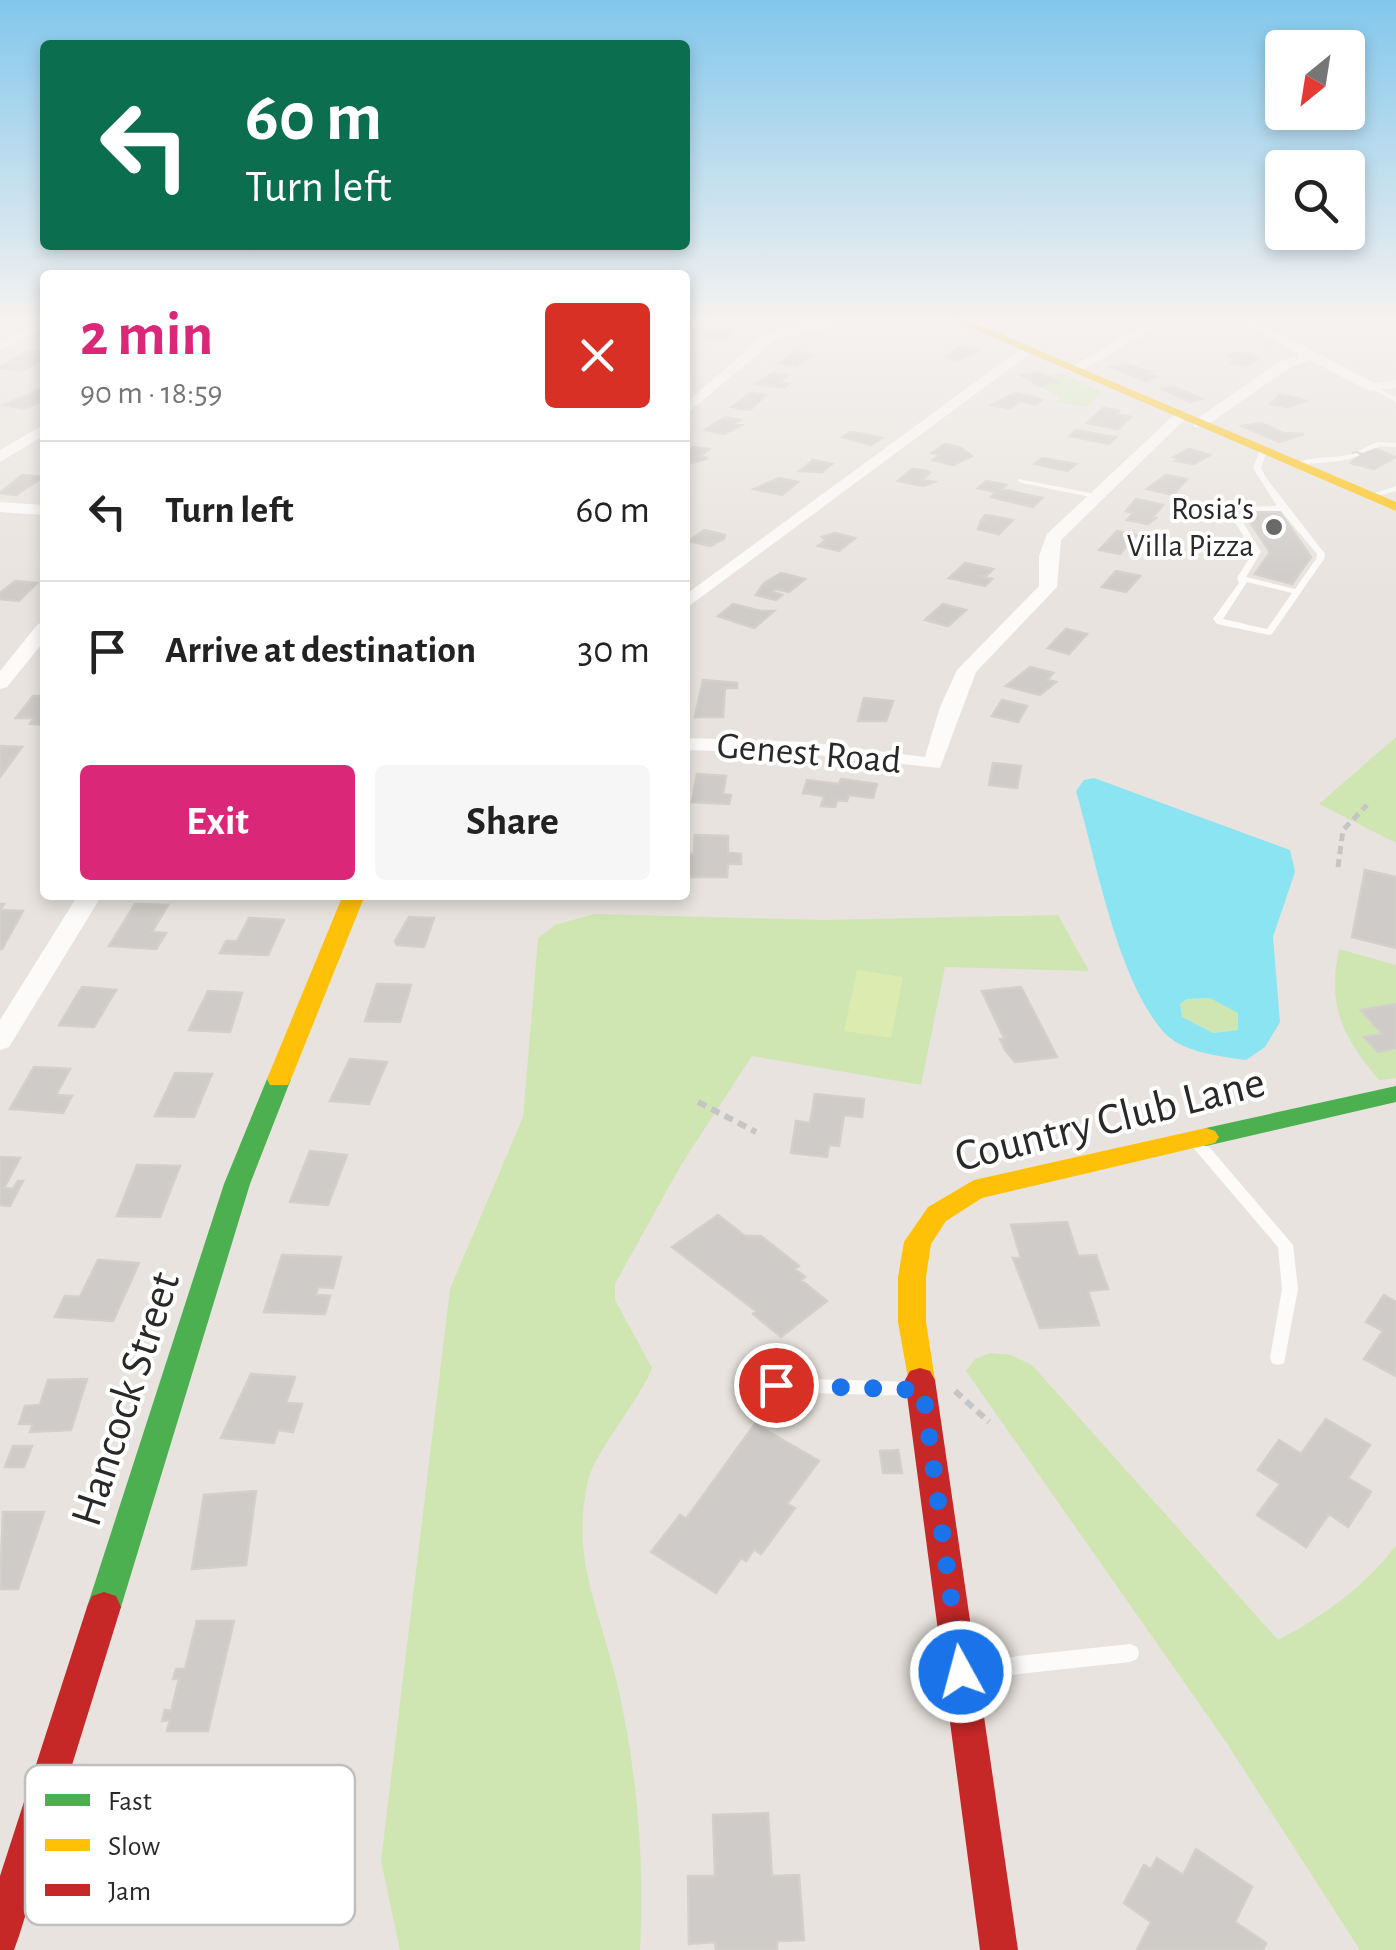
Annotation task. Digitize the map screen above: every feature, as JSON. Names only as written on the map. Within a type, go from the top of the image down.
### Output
[{"type":"street","points":[[690,600],[951,407]]},
{"type":"street","points":[[1160,407],[1396,507]]},
{"type":"street","points":[[1095,496],[1190,420],[1212,407]]},
{"type":"street","points":[[0,456],[40,431]]},
{"type":"street","name":"Genest Road","points":[[690,744],[807,748],[933,764],[950,706],[966,670],[1048,587],[1048,556],[1054,538],[1095,496]]},
{"type":"street","points":[[0,507],[40,510]]},
{"type":"street","points":[[0,682],[40,634]]},
{"type":"street","points":[[0,1041],[87,900]]},
{"type":"street","name":"Hancock Street","points":[[54,1765],[238,1182],[352,900]]},
{"type":"street","name":"Country Club Lane","points":[[999,1950],[912,1322],[912,1277],[924,1227],[943,1205],[974,1190],[1396,1094]]},
{"type":"street","name":"Hancock Street","points":[[0,1936],[25,1857]]},
{"type":"lane","points":[[1296,466],[1308,458],[1347,460],[1380,444],[1396,446]]},
{"type":"lane","points":[[1263,452],[1257,468],[1321,554],[1268,632],[1220,622],[1218,619],[1243,583],[1241,578],[1256,549],[1232,509],[1286,508]]},
{"type":"lane","points":[[1022,481],[1095,496]]},
{"type":"lane","points":[[1370,496],[1396,488]]},
{"type":"lane","points":[[1241,578],[1298,592]]},
{"type":"lane","points":[[1193,1138],[1285,1245],[1290,1289],[1278,1358]]},
{"type":"lane","points":[[776,1385],[923,1390]]},
{"type":"lane","points":[[961,1672],[1130,1654]]},
{"type":"path","points":[[1338,867],[1343,830],[1367,806]]},
{"type":"path","points":[[698,1102],[756,1132]]},
{"type":"green space","points":[[1396,737],[1396,843],[1319,804]]},
{"type":"green space","points":[[594,914],[825,920],[1058,915],[1089,971],[945,967],[921,1085],[752,1056],[681,1165],[615,1284],[615,1300],[652,1368],[592,1469],[583,1509],[589,1584],[617,1683],[634,1782],[641,1884],[640,1950],[400,1950],[381,1861],[450,1289],[523,1117],[538,938],[555,925]]},
{"type":"green space","points":[[1339,949],[1396,965],[1396,1078],[1379,1080],[1347,1035],[1335,988]]},
{"type":"green space","points":[[857,970],[903,977],[891,1038],[844,1031]]},
{"type":"green space","points":[[1210,998],[1238,1013],[1238,1030],[1213,1033],[1182,1017],[1180,1004],[1187,999]]},
{"type":"green space","points":[[990,1353],[1011,1355],[1032,1365],[1278,1640],[1342,1599],[1396,1545],[1396,1950],[1360,1950],[1226,1742],[966,1371],[975,1359]]},
{"type":"water","points":[[1094,778],[1290,850],[1295,872],[1273,937],[1280,1022],[1265,1047],[1246,1060],[1200,1052],[1178,1043],[1161,1029],[1145,1006],[1120,948],[1100,882],[1076,791],[1084,780]],"holes":[[[1210,998],[1238,1013],[1238,1030],[1213,1033],[1182,1017],[1180,1004],[1187,999]]]},
{"type":"building","points":[[1103,408],[1131,417],[1118,429],[1087,423]]},
{"type":"building","points":[[725,417],[740,420],[734,424],[742,425],[724,434],[705,430]]},
{"type":"building","points":[[1261,423],[1283,433],[1304,434],[1279,442],[1242,426]]},
{"type":"building","points":[[1076,430],[1116,437],[1109,444],[1070,436]]},
{"type":"building","points":[[850,432],[882,438],[871,445],[843,437]]},
{"type":"building","points":[[945,444],[972,456],[953,465],[933,460],[940,454],[932,453]]},
{"type":"building","points":[[690,448],[709,449],[700,457],[708,458],[690,463]]},
{"type":"building","points":[[1189,449],[1210,455],[1194,464],[1176,461],[1180,459],[1174,457]]},
{"type":"building","points":[[1375,449],[1396,457],[1374,469],[1351,463],[1359,455],[1352,453]]},
{"type":"building","points":[[1042,458],[1076,464],[1068,471],[1035,464]]},
{"type":"building","points":[[813,460],[832,464],[822,472],[800,471]]},
{"type":"building","points":[[912,469],[927,471],[930,473],[922,480],[934,482],[923,486],[898,481]]},
{"type":"building","points":[[22,475],[40,477],[16,495],[0,493]]},
{"type":"building","points":[[1166,475],[1187,479],[1173,495],[1147,489]]},
{"type":"building","points":[[779,478],[798,482],[782,495],[754,489]]},
{"type":"building","points":[[986,481],[1006,485],[1001,489],[1042,498],[1033,507],[991,497],[996,492],[978,488]]},
{"type":"building","points":[[1136,499],[1163,505],[1148,524],[1127,520],[1133,513],[1126,511]]},
{"type":"building","points":[[1279,511],[1311,557],[1292,584],[1255,574],[1270,552],[1244,513]]},
{"type":"building","points":[[985,515],[1013,520],[999,534],[978,529],[981,521],[989,520],[982,519]]},
{"type":"building","points":[[704,530],[725,535],[710,546],[690,540]]},
{"type":"building","points":[[1117,531],[1137,535],[1120,554],[1099,550]]},
{"type":"building","points":[[835,533],[855,538],[839,551],[818,546],[826,540],[822,537]]},
{"type":"building","points":[[965,563],[993,569],[986,576],[978,576],[992,579],[985,586],[949,578]]},
{"type":"building","points":[[1116,571],[1140,576],[1126,592],[1102,587]]},
{"type":"building","points":[[781,573],[805,579],[789,592],[776,589],[772,592],[782,595],[776,600],[756,595],[764,583]]},
{"type":"building","points":[[15,581],[37,583],[19,601],[0,599],[0,593]]},
{"type":"building","points":[[733,604],[774,611],[754,628],[718,616]]},
{"type":"building","points":[[943,604],[966,610],[948,626],[925,620]]},
{"type":"building","points":[[1066,629],[1087,634],[1069,654],[1048,648]]},
{"type":"building","points":[[1030,667],[1053,673],[1047,680],[1056,682],[1040,695],[1006,686]]},
{"type":"building","points":[[703,680],[737,683],[737,688],[725,688],[723,717],[695,717]]},
{"type":"building","points":[[33,696],[40,696],[40,725],[30,724],[34,718],[16,718]]},
{"type":"building","points":[[864,698],[893,701],[886,721],[858,721]]},
{"type":"building","points":[[1002,700],[1027,706],[1018,722],[992,716]]},
{"type":"building","points":[[0,746],[22,747],[0,777]]},
{"type":"building","points":[[993,763],[1021,766],[1017,788],[989,785]]},
{"type":"building","points":[[697,774],[726,776],[723,794],[731,795],[729,804],[692,802]]},
{"type":"building","points":[[841,779],[877,784],[873,798],[849,795],[847,801],[837,800],[835,807],[821,806],[824,796],[803,793],[807,780],[839,784]]},
{"type":"building","points":[[695,835],[728,836],[728,853],[741,854],[741,864],[728,864],[727,877],[690,877],[690,854],[694,854]]},
{"type":"building","points":[[1365,870],[1396,877],[1396,948],[1352,937]]},
{"type":"building","points":[[135,904],[168,905],[152,932],[166,933],[156,949],[109,946]]},
{"type":"building","points":[[0,910],[23,911],[2,949],[0,949]]},
{"type":"building","points":[[409,917],[434,918],[424,947],[397,945],[395,941]]},
{"type":"building","points":[[249,918],[284,920],[268,955],[220,953],[226,941],[237,941]]},
{"type":"building","points":[[377,984],[411,985],[400,1022],[365,1021]]},
{"type":"building","points":[[82,987],[116,990],[94,1027],[59,1025]]},
{"type":"building","points":[[1021,987],[1057,1057],[1015,1062],[1005,1050],[1000,1039],[1004,1038],[982,991]]},
{"type":"building","points":[[208,991],[242,993],[230,1032],[189,1030]]},
{"type":"building","points":[[1396,1004],[1396,1048],[1378,1052],[1364,1037],[1382,1034],[1361,1010]]},
{"type":"building","points":[[350,1059],[387,1062],[369,1104],[330,1101]]},
{"type":"building","points":[[34,1067],[70,1069],[56,1095],[72,1096],[63,1113],[10,1109]]},
{"type":"building","points":[[175,1073],[212,1074],[194,1117],[155,1116]]},
{"type":"building","points":[[815,1094],[864,1099],[862,1117],[844,1115],[839,1146],[829,1145],[827,1157],[791,1153],[796,1121],[810,1123]]},
{"type":"building","points":[[310,1151],[347,1155],[328,1205],[290,1202]]},
{"type":"building","points":[[0,1157],[20,1158],[4,1188],[13,1189],[18,1181],[23,1181],[10,1206],[0,1205]]},
{"type":"building","points":[[137,1165],[180,1166],[160,1217],[117,1216]]},
{"type":"building","points":[[718,1215],[745,1236],[761,1236],[799,1266],[795,1269],[805,1277],[801,1280],[827,1301],[781,1337],[753,1314],[756,1311],[672,1247]]},
{"type":"building","points":[[1067,1222],[1078,1256],[1096,1255],[1108,1289],[1088,1291],[1099,1325],[1040,1328],[1013,1258],[1021,1258],[1011,1225]]},
{"type":"building","points":[[282,1255],[341,1257],[333,1288],[318,1287],[316,1295],[330,1296],[325,1314],[264,1312]]},
{"type":"building","points":[[98,1260],[139,1263],[113,1321],[55,1317],[65,1296],[80,1297]]},
{"type":"building","points":[[1384,1295],[1396,1302],[1396,1376],[1364,1359],[1383,1331],[1366,1322]]},
{"type":"building","points":[[251,1374],[295,1377],[286,1403],[302,1404],[293,1432],[278,1430],[274,1443],[221,1438]]},
{"type":"building","points":[[87,1379],[71,1430],[30,1432],[33,1424],[19,1424],[25,1406],[40,1405],[48,1380]]},
{"type":"building","points":[[1326,1419],[1370,1445],[1348,1478],[1371,1492],[1348,1527],[1329,1514],[1306,1547],[1257,1515],[1280,1484],[1258,1470],[1279,1440],[1301,1454]]},
{"type":"building","points":[[755,1424],[819,1461],[787,1504],[795,1508],[761,1554],[754,1549],[746,1561],[741,1558],[716,1593],[651,1552],[680,1515],[686,1519]]},
{"type":"building","points":[[13,1446],[32,1446],[24,1467],[5,1467]]},
{"type":"building","points":[[898,1450],[902,1473],[883,1473],[880,1451]]},
{"type":"building","points":[[256,1491],[246,1565],[192,1569],[204,1495]]},
{"type":"building","points":[[3,1512],[44,1512],[18,1589],[0,1589]]},
{"type":"building","points":[[197,1621],[234,1621],[208,1731],[167,1731],[170,1720],[162,1721],[165,1710],[171,1711],[179,1679],[173,1679],[176,1669],[185,1669]]},
{"type":"building","points":[[768,1813],[772,1876],[799,1875],[804,1940],[777,1941],[777,1950],[716,1950],[715,1942],[689,1944],[688,1876],[715,1876],[713,1815]]},
{"type":"building","points":[[1196,1849],[1252,1887],[1235,1922],[1266,1943],[1263,1950],[1137,1950],[1151,1922],[1124,1903],[1144,1865],[1151,1869],[1157,1858],[1183,1875]]},
{"type":"traffic: fast","points":[[104,1607],[237,1184],[279,1079]]},
{"type":"traffic: fast","points":[[1206,1137],[1396,1094]]},
{"type":"traffic: slow","points":[[1162,407],[1396,507]]},
{"type":"traffic: slow","points":[[279,1079],[352,900]]},
{"type":"traffic: slow","points":[[920,1380],[912,1322],[912,1277],[918,1242],[937,1214],[974,1190],[1206,1137]]},
{"type":"traffic: jam","points":[[920,1380],[999,1950]]},
{"type":"traffic: jam","points":[[54,1765],[104,1607]]},
{"type":"traffic: jam","points":[[0,1936],[25,1857]]},
{"type":"place","name":"Rosia's Villa Pizza","points":[[1274,527]]},
{"type":"route","points":[[776,1385],[923,1390],[961,1672]]}]
